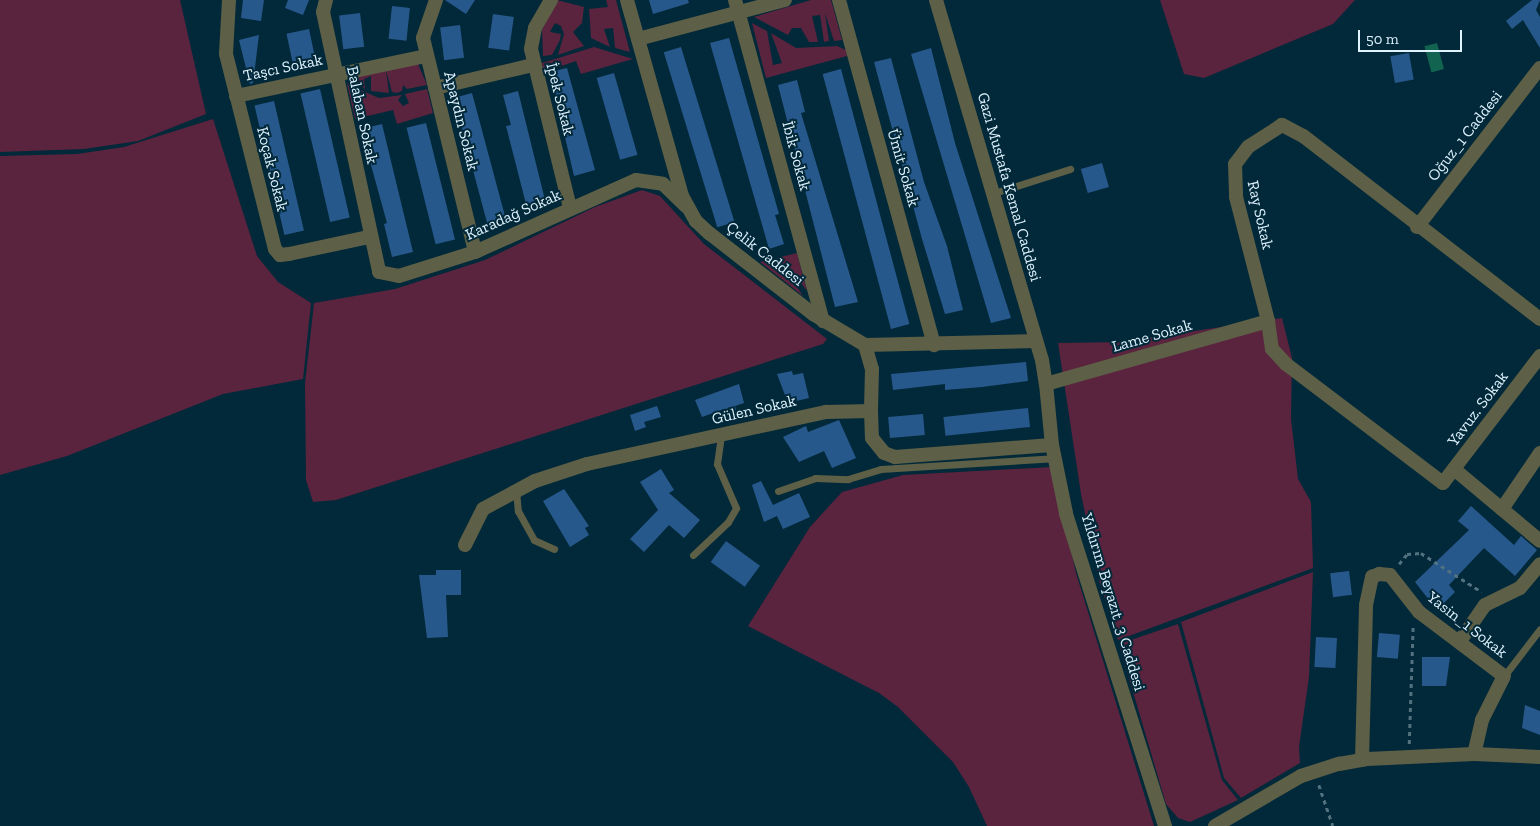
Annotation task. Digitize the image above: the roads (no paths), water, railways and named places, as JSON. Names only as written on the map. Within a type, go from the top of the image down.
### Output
[{"type":"street","name":"Koçak Sokak","points":[[229,0],[226,54],[274,249],[289,254],[369,237]]},
{"type":"street","name":"Balaban Sokak","points":[[326,0],[323,12],[369,237]]},
{"type":"street","name":"Apaydın Sokak","points":[[436,0],[423,28],[426,56],[475,252]]},
{"type":"street","name":"İpek Sokak","points":[[551,0],[532,38],[532,66],[570,208]]},
{"type":"street","name":"Çelik Caddesi","points":[[627,0],[686,206],[709,233],[823,320],[865,346]]},
{"type":"street","points":[[638,38],[737,6],[785,0]]},
{"type":"street","name":"Ümit Sokak","points":[[839,0],[934,345]]},
{"type":"street","name":"Gazi Mustafa Kemal Caddesi","points":[[936,0],[994,193],[1036,341],[1046,384]]},
{"type":"street","name":"İbik Sokak","points":[[737,6],[823,320]]},
{"type":"street","name":"Taşcı Sokak","points":[[236,96],[426,56]]},
{"type":"street","points":[[435,88],[532,66]]},
{"type":"street","name":"Oğuz_1 Caddesi","points":[[1417,227],[1540,68]]},
{"type":"street","name":"Ray Sokak","points":[[1443,482],[1286,364],[1272,349],[1268,321],[1232,180],[1235,164],[1248,147],[1282,125],[1303,136],[1417,227],[1540,319]]},
{"type":"street","name":"Karadağ Sokak","points":[[369,237],[376,267],[391,277],[475,252],[570,208],[642,179],[662,184],[686,206]]},
{"type":"street","name":"Lame Sokak","points":[[1046,384],[1268,321]]},
{"type":"street","points":[[1036,341],[865,346],[872,369],[872,438],[884,453],[895,457],[1053,451]]},
{"type":"street","name":"Yavuz. Sokak","points":[[1443,482],[1540,356]]},
{"type":"street","name":"Yıldırım Beyazıt_3 Caddesi","points":[[1046,384],[1053,451],[1066,513],[1165,826]]},
{"type":"street","name":"Gülen Sokak","points":[[465,545],[483,509],[516,488],[587,464],[826,412],[871,411]]},
{"type":"street","points":[[1502,508],[1540,453]]},
{"type":"street","points":[[1454,468],[1540,541]]},
{"type":"street","points":[[1460,640],[1480,610],[1493,600],[1520,588],[1540,564]]},
{"type":"street","name":"Yasin_1 Sokak","points":[[1362,760],[1366,605],[1372,577],[1390,575],[1419,612],[1460,640],[1504,676],[1482,720],[1474,754]]},
{"type":"street","points":[[1216,826],[1314,771],[1362,760],[1474,754],[1540,757]]},
{"type":"lane","points":[[994,193],[1070,169]]},
{"type":"lane","points":[[693,555],[728,522],[736,508],[717,464],[721,436]]},
{"type":"lane","points":[[778,491],[815,478],[848,479],[881,469],[1053,451]]},
{"type":"lane","points":[[516,488],[518,511],[534,540],[554,550]]},
{"type":"lane","points":[[1504,676],[1540,630]]}]
